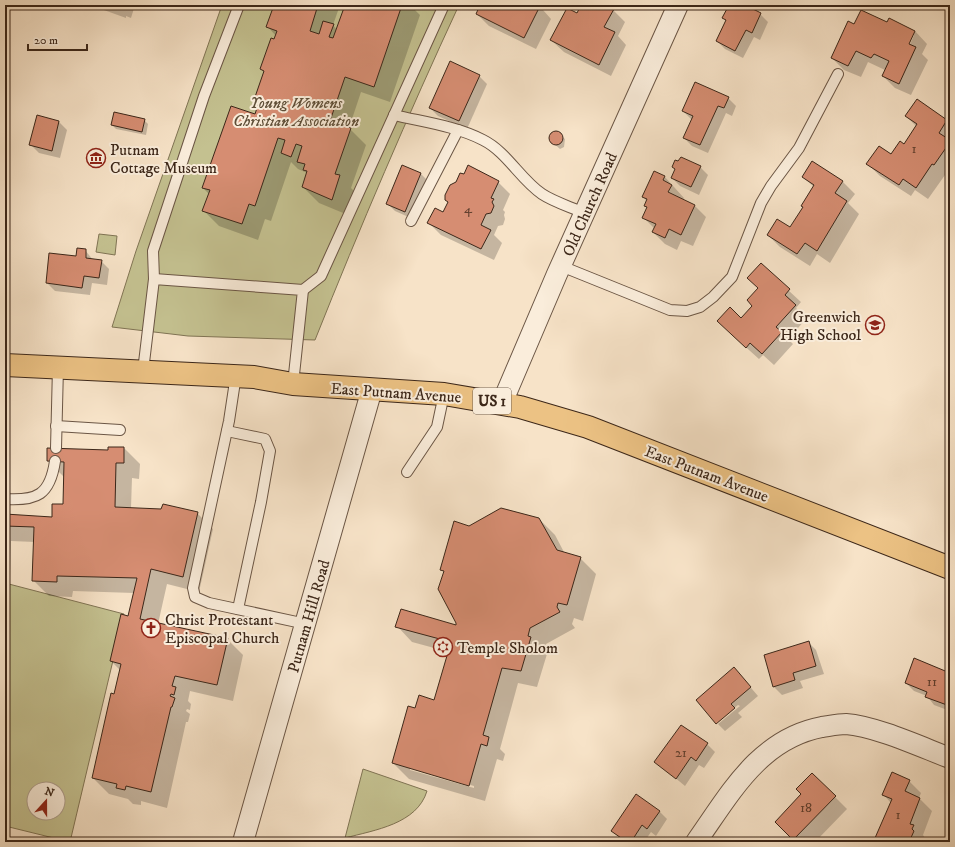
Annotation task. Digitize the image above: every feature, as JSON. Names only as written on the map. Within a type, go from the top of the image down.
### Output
[{"type":"main road","name":"East Putnam Avenue","points":[[5,366],[58,367],[236,376],[293,384],[444,394],[520,406],[588,427],[950,568]]},
{"type":"street","name":"Old Church Road","points":[[502,403],[584,213],[678,5]]},
{"type":"street","name":"Putnam Hill Road","points":[[243,842],[372,389]]},
{"type":"street","points":[[696,842],[747,770],[786,739],[805,731],[846,724],[873,730],[950,758]]},
{"type":"lane","points":[[143,372],[154,279],[153,251],[204,96],[239,5]]},
{"type":"lane","points":[[154,279],[303,290],[321,276],[444,5]]},
{"type":"lane","points":[[561,266],[670,310],[687,311],[700,307],[713,297],[732,276],[761,203],[771,186],[799,148],[838,74]]},
{"type":"lane","points":[[394,115],[458,130],[484,140],[543,194],[584,213]]},
{"type":"lane","points":[[411,221],[458,130]]},
{"type":"lane","points":[[293,384],[303,290]]},
{"type":"lane","points":[[56,448],[58,367]]},
{"type":"lane","points":[[236,376],[227,431],[192,588],[195,597],[209,603],[306,624]]},
{"type":"lane","points":[[407,472],[437,427],[444,394]]},
{"type":"lane","points":[[56,426],[120,430]]},
{"type":"lane","points":[[227,431],[265,439],[270,450],[262,502],[238,609]]},
{"type":"lane","points":[[5,499],[26,501],[44,491],[53,479],[55,462]]},
{"type":"green space","name":"Young Womens Christian Association","points":[[222,5],[459,5],[385,171],[315,340],[188,336],[112,327],[136,251]]},
{"type":"green space","points":[[99,234],[117,236],[115,255],[96,252]]},
{"type":"green space","points":[[5,583],[124,614],[70,842],[5,826]]},
{"type":"green space","points":[[363,769],[427,791],[422,802],[405,818],[394,824],[345,838]]},
{"type":"building","points":[[274,5],[318,5],[310,31],[319,34],[323,21],[334,24],[329,37],[333,38],[345,5],[402,5],[374,87],[345,77],[330,121],[351,128],[335,174],[340,175],[332,200],[302,187],[307,171],[303,170],[305,164],[297,162],[302,146],[296,144],[291,157],[281,153],[285,140],[278,138],[255,206],[249,204],[242,224],[202,211],[210,190],[202,188],[231,106],[255,114],[260,99],[255,97],[264,71],[260,69],[271,38],[274,39],[277,31],[266,27]]},
{"type":"building","points":[[480,5],[540,6],[524,38],[476,14]]},
{"type":"building","points":[[581,5],[606,5],[614,9],[604,27],[615,32],[599,65],[550,40],[567,8],[577,13]]},
{"type":"building","points":[[729,5],[745,5],[761,13],[752,33],[746,30],[735,51],[716,41],[726,20],[722,18]]},
{"type":"building","points":[[861,10],[887,22],[889,18],[915,31],[909,44],[916,47],[899,84],[882,76],[889,61],[874,54],[871,58],[856,51],[848,66],[831,58],[848,21],[854,24]]},
{"type":"building","points":[[450,61],[480,75],[459,121],[429,108]]},
{"type":"building","points":[[695,82],[729,97],[724,108],[718,106],[700,145],[683,138],[693,116],[682,111]]},
{"type":"building","points":[[917,99],[947,120],[939,133],[950,140],[950,142],[934,165],[932,164],[916,188],[903,179],[899,185],[866,164],[879,146],[891,154],[900,141],[904,144],[917,124],[905,116]]},
{"type":"building","points":[[114,112],[145,119],[142,132],[111,125]]},
{"type":"building","points":[[37,115],[59,121],[52,151],[29,145]]},
{"type":"building","points":[[556,131],[561,133],[563,138],[561,143],[556,145],[551,143],[549,138],[551,133]]},
{"type":"building","points":[[681,157],[701,166],[691,187],[671,178],[675,169],[672,167],[675,160],[678,161]]},
{"type":"building","points":[[812,161],[843,181],[835,193],[847,201],[817,251],[805,243],[797,254],[767,235],[777,219],[790,227],[803,207],[801,206],[814,185],[802,177]]},
{"type":"building","points":[[402,165],[421,173],[405,212],[386,204]]},
{"type":"building","points":[[468,165],[499,181],[491,198],[494,199],[492,202],[494,206],[491,213],[486,214],[481,225],[491,230],[481,249],[427,223],[435,208],[443,212],[448,202],[445,200],[445,195],[450,185],[456,182],[460,173],[464,174]]},
{"type":"building","points":[[654,171],[665,176],[663,180],[672,185],[668,192],[695,205],[681,235],[669,229],[665,238],[652,232],[656,224],[642,218],[647,207],[644,206],[647,199],[642,197]]},
{"type":"building","points":[[77,248],[86,249],[86,258],[102,260],[99,278],[84,276],[82,288],[46,283],[49,253],[76,256]]},
{"type":"building","points":[[761,263],[790,289],[785,295],[796,305],[776,327],[782,332],[762,354],[750,343],[746,348],[717,321],[730,307],[741,318],[752,306],[747,300],[758,288],[747,278]]},
{"type":"building","name":"Christ Protestant Episcopal Church","points":[[108,447],[124,447],[124,463],[116,463],[115,507],[161,509],[163,504],[198,512],[183,577],[151,569],[140,619],[228,638],[217,685],[175,676],[172,686],[176,687],[174,695],[171,694],[170,696],[175,698],[171,707],[151,792],[126,786],[125,790],[116,788],[117,784],[92,778],[111,693],[114,694],[121,664],[110,661],[121,614],[128,616],[137,578],[57,576],[57,582],[32,581],[34,527],[5,526],[5,514],[52,517],[52,504],[63,504],[64,462],[47,461],[47,448],[108,450]]},
{"type":"building","points":[[501,508],[539,518],[557,550],[581,557],[567,605],[558,603],[557,607],[560,612],[530,628],[528,636],[531,637],[521,671],[502,668],[483,735],[489,737],[487,746],[481,744],[469,786],[392,763],[408,706],[415,708],[419,695],[434,700],[451,642],[395,627],[401,609],[456,625],[438,589],[444,571],[440,570],[454,521],[469,526]]},
{"type":"building","points":[[809,641],[816,666],[793,673],[795,680],[773,687],[764,655]]},
{"type":"building","points":[[914,658],[950,673],[950,696],[947,705],[925,697],[927,692],[905,683]]},
{"type":"building","points":[[734,667],[751,687],[731,704],[735,708],[716,724],[696,700]]},
{"type":"building","points":[[681,725],[708,743],[696,761],[691,757],[676,779],[654,762]]},
{"type":"building","points":[[892,772],[910,780],[905,791],[920,798],[910,824],[914,825],[912,829],[914,831],[909,842],[884,842],[875,838],[892,799],[882,795]]},
{"type":"building","points":[[812,773],[836,796],[793,840],[775,822],[801,794],[796,789]]},
{"type":"building","points":[[636,794],[660,811],[647,829],[642,825],[631,842],[627,842],[611,831]]},
{"type":"place","name":"Putnam Cottage Museum","points":[[96,158]]},
{"type":"place","name":"Greenwich High School","points":[[875,325]]},
{"type":"place","name":"Christ Protestant Episcopal Church","points":[[151,628]]},
{"type":"place","name":"Temple Sholom","points":[[443,647]]}]
